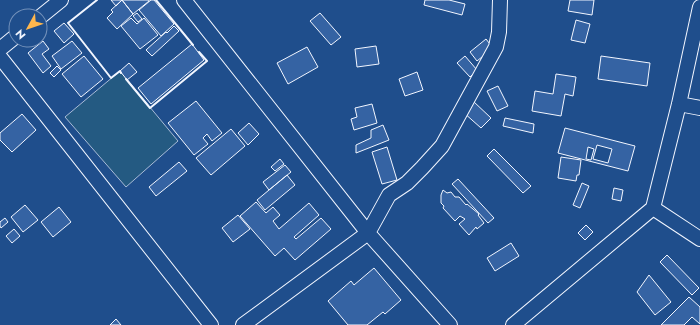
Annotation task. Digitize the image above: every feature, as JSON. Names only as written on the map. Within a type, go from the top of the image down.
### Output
[{"type":"street","points":[[48,11],[61,0]]},
{"type":"street","points":[[184,0],[368,233],[450,325]]},
{"type":"street","points":[[242,325],[368,233],[389,195],[407,183],[442,146],[496,47],[499,32],[500,0]]},
{"type":"street","points":[[513,325],[653,208],[680,104],[700,7]]},
{"type":"street","points":[[0,49],[8,42]]},
{"type":"street","points":[[0,57],[212,325]]},
{"type":"street","points":[[680,104],[700,108]]},
{"type":"street","points":[[653,208],[700,239]]},
{"type":"shaded area","points":[[120,71],[178,141],[126,187],[65,117]]},
{"type":"building","points":[[111,0],[122,0],[116,6]]},
{"type":"building","points":[[122,0],[149,0],[149,1],[133,14]]},
{"type":"building","points":[[122,0],[133,14],[117,29],[107,18],[113,12],[111,10]]},
{"type":"building","points":[[151,0],[154,0],[174,24],[161,36],[139,10]]},
{"type":"building","points":[[425,0],[449,0],[465,4],[462,15],[424,5]]},
{"type":"building","points":[[570,0],[594,0],[592,15],[568,11]]},
{"type":"building","points":[[137,13],[142,19],[138,22],[133,16]]},
{"type":"building","points":[[320,13],[341,37],[331,45],[310,21]]},
{"type":"building","points":[[131,18],[137,24],[144,18],[158,35],[140,49],[121,26]]},
{"type":"building","points":[[576,20],[590,24],[585,43],[571,40]]},
{"type":"building","points":[[64,23],[74,34],[64,43],[54,31]]},
{"type":"building","points":[[174,26],[179,31],[152,56],[146,50]]},
{"type":"building","points":[[486,39],[493,48],[477,61],[470,52]]},
{"type":"building","points":[[72,41],[82,53],[61,69],[52,56]]},
{"type":"building","points":[[192,44],[204,60],[151,104],[138,88]]},
{"type":"building","points":[[376,46],[379,64],[357,67],[355,49]]},
{"type":"building","points":[[307,47],[318,67],[288,84],[277,63]]},
{"type":"building","points":[[34,48],[48,48],[49,49],[42,54],[51,66],[43,73],[28,53]]},
{"type":"building","points":[[84,56],[103,79],[81,97],[62,74]]},
{"type":"building","points":[[465,56],[477,70],[470,77],[457,63]]},
{"type":"building","points":[[601,56],[650,63],[647,86],[598,79]]},
{"type":"building","points":[[129,63],[137,72],[127,80],[120,71]]},
{"type":"building","points":[[57,66],[61,70],[54,77],[50,73]]},
{"type":"building","points":[[417,72],[423,90],[405,96],[399,79]]},
{"type":"building","points":[[556,74],[576,77],[573,96],[565,94],[561,116],[532,111],[535,91],[553,94]]},
{"type":"building","points":[[498,86],[508,106],[497,111],[487,91]]},
{"type":"building","points":[[196,101],[222,133],[212,141],[207,134],[203,138],[208,144],[194,155],[168,123]]},
{"type":"building","points":[[473,101],[491,118],[481,128],[463,112]]},
{"type":"building","points":[[372,104],[377,123],[354,130],[351,119],[357,117],[355,108]]},
{"type":"building","points":[[22,114],[36,130],[12,152],[0,140],[0,133]]},
{"type":"building","points":[[505,118],[534,124],[533,133],[503,126]]},
{"type":"building","points":[[249,123],[259,134],[248,145],[238,133]]},
{"type":"building","points":[[383,125],[389,140],[356,153],[356,145],[371,138],[371,130]]},
{"type":"building","points":[[565,128],[635,146],[628,171],[558,153]],"holes":[[[597,145],[612,149],[608,163],[593,159]],[[588,147],[594,149],[591,160],[586,159]]]},
{"type":"building","points":[[231,129],[245,146],[211,175],[196,158]]},
{"type":"building","points":[[387,147],[397,180],[382,184],[372,152]]},
{"type":"building","points":[[494,149],[531,186],[523,193],[487,156]]},
{"type":"building","points":[[561,157],[581,160],[579,175],[577,175],[576,181],[558,178]]},
{"type":"building","points":[[280,159],[284,164],[275,171],[271,167]]},
{"type":"building","points":[[179,162],[187,171],[156,196],[149,187]]},
{"type":"building","points":[[285,165],[291,172],[269,190],[263,182]]},
{"type":"building","points":[[287,175],[295,185],[265,210],[257,200]]},
{"type":"building","points":[[458,179],[494,218],[488,223],[452,184]]},
{"type":"building","points":[[582,183],[589,186],[580,208],[573,205]]},
{"type":"building","points":[[614,188],[623,190],[621,201],[612,199]]},
{"type":"building","points":[[443,190],[447,193],[451,192],[455,197],[459,197],[466,205],[467,204],[479,214],[478,215],[484,223],[477,229],[476,227],[469,235],[459,224],[465,219],[460,216],[455,221],[443,208],[444,206],[441,203],[441,195]]},
{"type":"building","points":[[256,202],[266,213],[273,207],[280,215],[273,221],[279,229],[309,203],[319,215],[294,237],[296,239],[321,218],[331,229],[295,260],[284,248],[275,256],[240,216]]},
{"type":"building","points":[[25,205],[38,220],[23,232],[11,217]]},
{"type":"building","points":[[59,207],[71,222],[53,237],[41,222]]},
{"type":"building","points":[[238,215],[250,229],[233,242],[222,228]]},
{"type":"building","points":[[5,218],[8,222],[1,228],[0,222]]},
{"type":"building","points":[[586,225],[593,232],[585,240],[578,233]]},
{"type":"building","points":[[14,229],[20,236],[12,243],[6,236]]},
{"type":"building","points":[[511,243],[519,256],[495,271],[487,258]]},
{"type":"building","points":[[667,255],[699,288],[692,295],[660,262]]},
{"type":"building","points":[[374,268],[401,300],[385,314],[383,312],[367,325],[348,325],[328,301],[351,281],[354,285]]},
{"type":"building","points":[[649,275],[671,302],[655,315],[637,292]]},
{"type":"building","points":[[689,297],[700,307],[700,324],[692,317],[684,325],[661,325]]},
{"type":"building","points":[[116,319],[121,325],[110,325]]},
{"type":"wall","points":[[97,0],[68,23],[111,78],[120,71],[121,73]]},
{"type":"wall","points":[[156,0],[193,45]]},
{"type":"wall","points":[[126,79],[150,108],[207,61],[199,52]]}]
